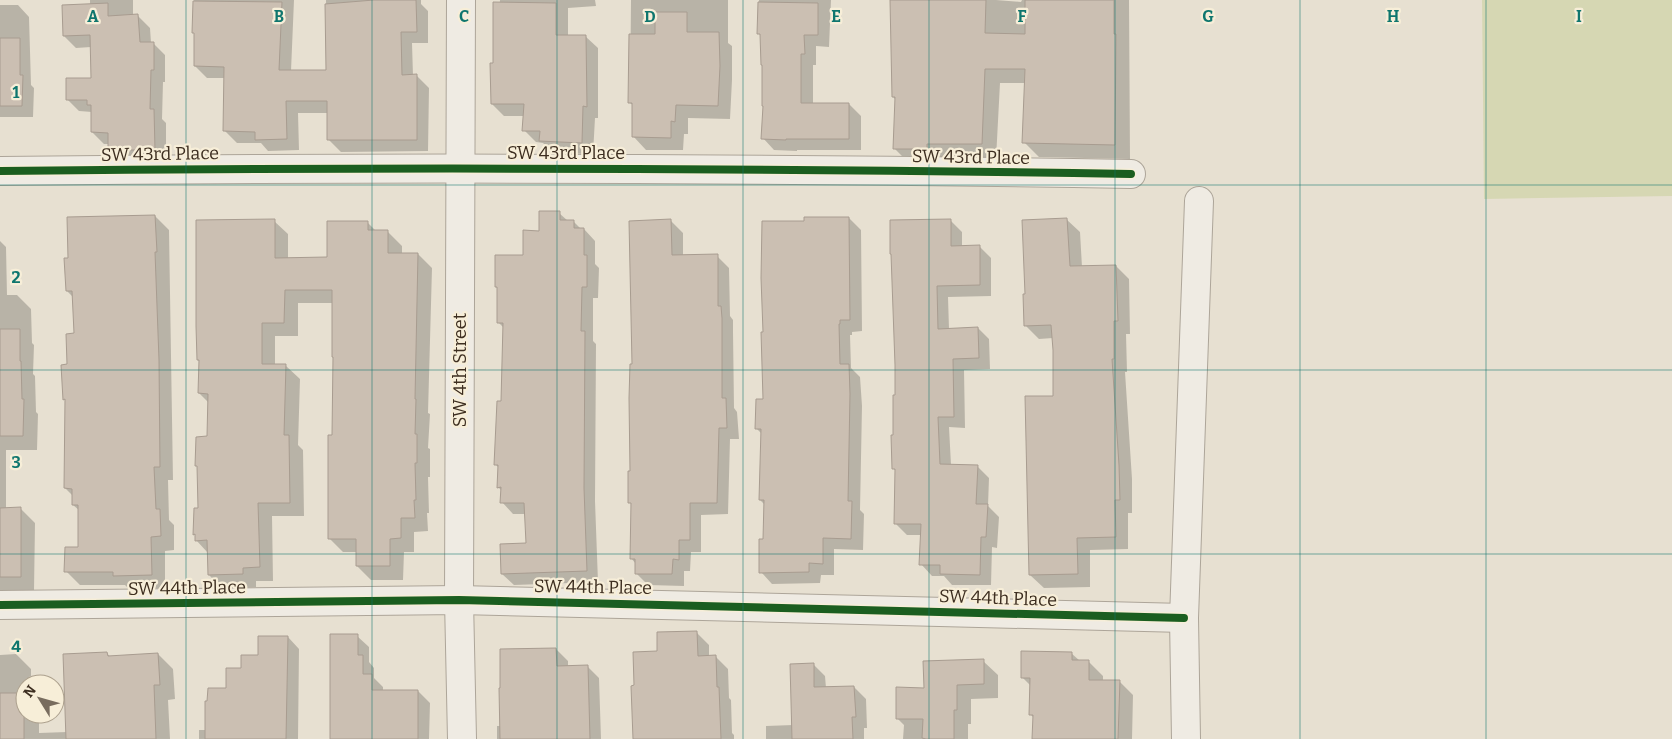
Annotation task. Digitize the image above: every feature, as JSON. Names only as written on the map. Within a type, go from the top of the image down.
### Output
[{"type":"street","name":"SW 4th Street","points":[[461,0],[459,600],[462,739]]},
{"type":"street","name":"SW 43rd Place","points":[[0,171],[460,167],[1131,174]]},
{"type":"street","points":[[1186,739],[1184,618],[1199,201]]},
{"type":"street","name":"SW 44th Place","points":[[0,605],[459,600],[1184,618]]},
{"type":"green space","points":[[1482,0],[1672,0],[1672,196],[1484,199]]},
{"type":"building","points":[[374,0],[416,0],[417,32],[401,32],[402,75],[417,74],[417,140],[327,140],[327,101],[286,101],[287,139],[255,140],[255,132],[223,131],[224,67],[194,66],[193,1],[282,2],[279,70],[326,70],[325,4]]},
{"type":"building","points":[[890,0],[986,0],[985,33],[1025,34],[1025,0],[1114,0],[1114,34],[1116,34],[1115,145],[1022,143],[1025,69],[985,69],[982,144],[927,144],[927,149],[893,149],[895,97],[892,97]]},
{"type":"building","points":[[493,2],[556,3],[556,35],[586,35],[587,107],[583,106],[582,143],[539,141],[540,131],[522,131],[524,104],[491,104],[490,63],[493,63]]},
{"type":"building","points":[[758,2],[818,3],[818,35],[804,35],[805,54],[801,54],[801,103],[849,103],[849,139],[761,139],[763,106],[760,34],[757,34]]},
{"type":"building","points":[[108,3],[108,16],[138,14],[140,42],[154,42],[154,70],[151,70],[150,109],[154,109],[155,150],[108,150],[108,133],[91,132],[91,105],[87,105],[87,100],[66,100],[66,78],[91,78],[90,35],[63,36],[62,5]]},
{"type":"building","points":[[655,12],[687,12],[687,32],[719,32],[718,106],[676,105],[675,122],[671,121],[671,138],[632,137],[632,103],[628,103],[629,34],[655,34]]},
{"type":"building","points":[[0,38],[20,38],[20,75],[23,75],[22,106],[0,106]]},
{"type":"building","points":[[539,211],[560,211],[560,220],[574,220],[574,228],[584,228],[584,255],[587,255],[587,287],[582,287],[581,331],[585,331],[584,488],[587,571],[501,574],[500,544],[526,543],[524,503],[500,503],[501,487],[497,488],[498,465],[494,465],[497,401],[501,401],[503,323],[497,323],[495,255],[523,255],[523,230],[539,231]]},
{"type":"building","points":[[155,215],[160,467],[154,467],[156,509],[160,509],[161,536],[151,537],[152,575],[113,576],[113,572],[64,572],[65,547],[78,547],[78,505],[72,505],[72,489],[64,488],[65,399],[63,400],[61,365],[67,364],[66,334],[74,333],[72,291],[66,291],[64,258],[68,258],[67,217]]},
{"type":"building","points":[[804,217],[849,217],[850,320],[840,320],[839,324],[840,364],[849,364],[848,501],[852,501],[851,539],[823,538],[823,564],[809,563],[809,572],[759,573],[759,539],[763,539],[764,500],[759,500],[761,429],[755,429],[756,399],[763,399],[761,332],[763,332],[761,278],[762,221],[804,221]]},
{"type":"building","points":[[1067,218],[1070,266],[1116,265],[1118,321],[1114,321],[1114,359],[1112,359],[1120,500],[1115,500],[1116,537],[1077,538],[1078,574],[1029,575],[1025,396],[1053,396],[1053,350],[1051,325],[1024,326],[1023,294],[1025,294],[1022,220]]},
{"type":"building","points":[[275,219],[275,258],[327,257],[327,221],[368,221],[368,230],[388,230],[388,253],[418,253],[415,518],[401,518],[401,538],[390,539],[390,566],[356,566],[356,539],[328,539],[328,435],[332,435],[332,290],[285,290],[284,323],[262,323],[262,364],[286,364],[284,435],[289,435],[290,503],[258,503],[260,567],[243,568],[243,574],[208,575],[207,540],[195,541],[195,534],[193,535],[194,508],[198,508],[197,466],[195,466],[196,437],[207,436],[208,394],[198,393],[196,220]]},
{"type":"building","points":[[671,219],[672,255],[718,254],[718,306],[721,306],[722,318],[722,398],[726,398],[727,428],[719,428],[717,503],[690,503],[690,540],[679,540],[679,560],[673,559],[672,574],[635,574],[635,559],[630,559],[631,503],[628,503],[628,471],[630,471],[629,398],[630,364],[632,364],[629,221]]},
{"type":"building","points":[[951,219],[951,246],[980,245],[980,285],[937,286],[938,329],[978,327],[979,358],[953,359],[954,417],[938,417],[940,464],[978,465],[976,504],[988,504],[986,537],[981,537],[980,575],[940,574],[940,565],[919,565],[921,524],[894,524],[895,469],[892,469],[891,435],[893,435],[895,365],[890,220]]},
{"type":"building","points":[[0,329],[20,329],[22,399],[24,399],[23,436],[0,436]]},
{"type":"building","points":[[21,507],[21,577],[0,577],[0,508]]},
{"type":"building","points":[[697,631],[698,656],[716,655],[721,739],[633,739],[631,686],[634,685],[633,652],[657,651],[657,632]]},
{"type":"building","points":[[330,634],[358,634],[358,655],[363,655],[363,674],[372,674],[372,690],[418,690],[418,739],[330,739]]},
{"type":"building","points":[[258,636],[288,636],[286,739],[205,739],[205,701],[207,701],[208,688],[226,688],[226,668],[241,668],[241,655],[258,655]]},
{"type":"building","points":[[556,648],[557,666],[588,665],[590,739],[500,739],[500,649]]},
{"type":"building","points":[[1021,651],[1072,652],[1072,660],[1089,660],[1089,680],[1120,680],[1118,739],[1032,739],[1033,715],[1029,715],[1030,678],[1021,678]]},
{"type":"building","points":[[107,652],[108,656],[158,653],[160,685],[154,685],[156,739],[66,739],[63,654]]},
{"type":"building","points":[[984,659],[984,684],[957,685],[957,710],[954,710],[954,739],[922,738],[923,719],[896,719],[896,687],[924,688],[923,661]]},
{"type":"building","points":[[814,663],[814,687],[854,686],[856,717],[852,717],[853,739],[792,739],[790,664]]},
{"type":"building","points":[[0,693],[15,693],[15,724],[24,724],[24,739],[0,739]]},
{"type":"cycle path","points":[[0,171],[566,169],[1131,174]]},
{"type":"cycle path","points":[[0,605],[459,600],[1184,618]]}]
